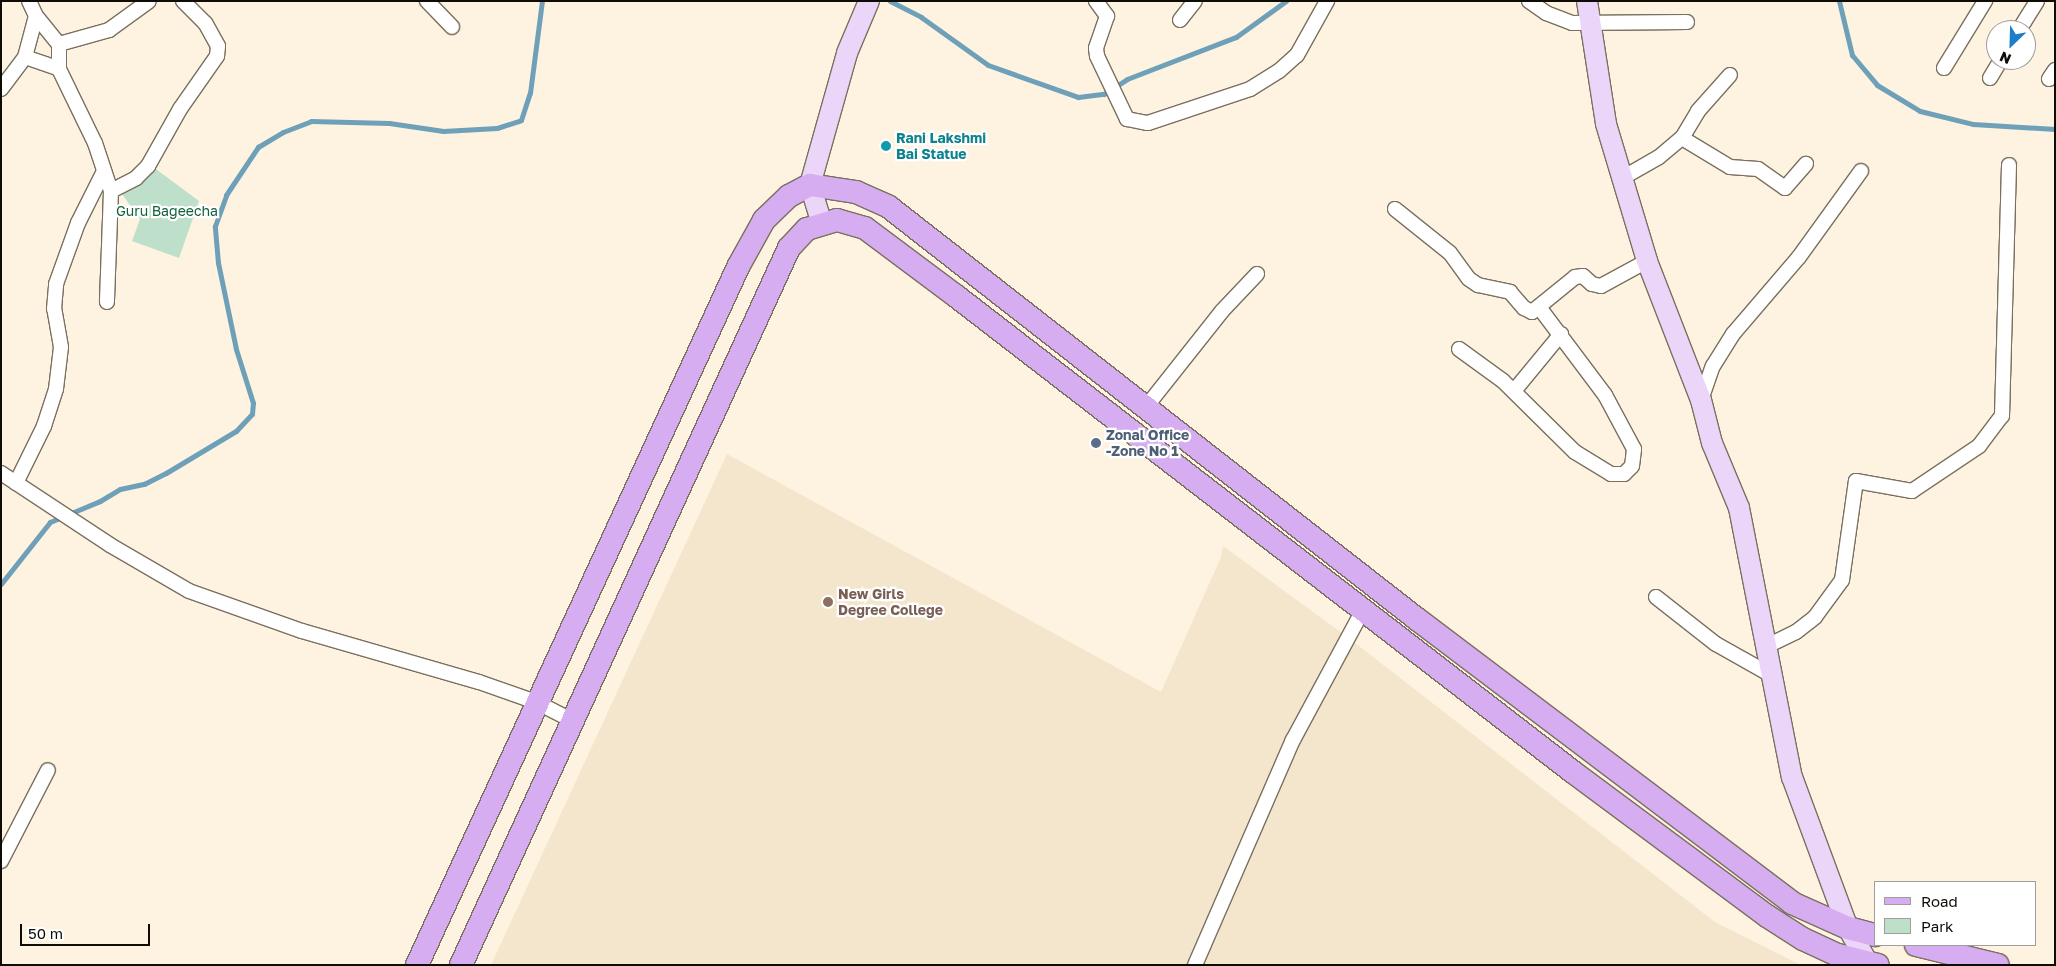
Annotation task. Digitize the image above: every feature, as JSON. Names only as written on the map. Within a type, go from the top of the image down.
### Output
[{"type":"main road","points":[[417,965],[536,702],[738,267],[764,220],[789,196],[810,185],[856,192],[889,207],[1417,619],[1792,904],[1848,928],[1874,935]]},
{"type":"main road","points":[[461,965],[571,720],[789,248],[807,229],[837,220],[865,228],[1363,610],[1767,916],[1803,939],[1844,957],[1872,964]]},
{"type":"main road","points":[[1920,946],[1998,965]]},
{"type":"street","points":[[29,1],[36,16],[59,44],[59,69],[95,143],[111,191],[107,302]]},
{"type":"street","points":[[59,44],[110,30],[150,1]]},
{"type":"street","points":[[111,191],[136,178],[148,166],[180,109],[217,56],[218,46],[205,24],[183,1]]},
{"type":"street","points":[[427,1],[452,28]]},
{"type":"street","points":[[822,224],[810,185],[847,53],[869,1]]},
{"type":"street","points":[[1096,1],[1107,16],[1096,48],[1107,78],[1125,115],[1136,123],[1148,123],[1250,89],[1297,55],[1327,1]]},
{"type":"street","points":[[1180,20],[1195,1]]},
{"type":"street","points":[[1529,1],[1546,13],[1572,23],[1687,22]]},
{"type":"street","points":[[1587,1],[1606,124],[1624,177],[1647,261],[1701,400],[1712,443],[1739,508],[1792,777],[1848,928],[1872,964]]},
{"type":"street","points":[[1944,68],[1985,1]]},
{"type":"street","points":[[2025,20],[2037,1]]},
{"type":"street","points":[[1,89],[25,57],[36,16]]},
{"type":"street","points":[[25,57],[59,69]]},
{"type":"street","points":[[1990,78],[1995,70]]},
{"type":"street","points":[[1624,177],[1659,157],[1682,138],[1698,110],[1730,75]]},
{"type":"street","points":[[1682,138],[1730,167],[1758,169],[1785,188],[1806,164]]},
{"type":"street","points":[[1765,647],[1806,625],[1834,595],[1846,568],[1856,482],[1912,491],[1979,446],[2002,416],[2010,165]]},
{"type":"street","points":[[16,483],[44,426],[56,389],[60,347],[54,309],[56,284],[78,223],[104,171]]},
{"type":"street","points":[[1701,400],[1713,366],[1733,334],[1799,257],[1861,171]]},
{"type":"street","points":[[1395,209],[1450,253],[1478,285],[1510,292],[1528,311],[1539,307],[1575,276],[1583,276],[1592,284],[1600,286],[1647,261]]},
{"type":"street","points":[[1146,407],[1222,311],[1257,274]]},
{"type":"street","points":[[1459,350],[1514,391],[1574,452],[1593,465],[1616,475],[1624,474],[1632,466],[1634,449],[1605,395],[1539,307]]},
{"type":"street","points":[[1514,391],[1561,334]]},
{"type":"street","points":[[1,473],[110,545],[189,590],[302,631],[479,682],[536,702],[571,720]]},
{"type":"street","points":[[1656,597],[1716,644],[1771,676]]},
{"type":"street","points":[[1195,965],[1293,740],[1363,610]]},
{"type":"street","points":[[1,861],[48,770]]},
{"type":"shaded area","name":"New Girls Degree College","points":[[727,454],[1161,692],[1221,557],[1223,546],[1346,636],[1715,922],[1801,965],[491,965]]},
{"type":"green space","name":"Guru Bageecha","points":[[145,161],[199,201],[179,258],[132,241],[140,219],[119,190]]},
{"type":"waterway","points":[[1,584],[50,522],[100,501],[120,489],[144,484],[166,473],[236,431],[252,414],[253,403],[236,349],[218,263],[215,226],[226,195],[258,147],[283,132],[311,121],[389,123],[443,131],[497,128],[521,120],[530,93],[542,1]]},
{"type":"waterway","points":[[890,1],[921,17],[988,65],[1078,97],[1104,94],[1127,79],[1236,37],[1286,1]]},
{"type":"waterway","points":[[1839,1],[1852,55],[1877,85],[1920,111],[1973,124],[2055,129]]},
{"type":"place","name":"Rani Lakshmi Bai Statue","points":[[886,146]]},
{"type":"place","name":"Zonal Office -Zone No 1","points":[[1096,443]]},
{"type":"place","name":"New Girls Degree College","points":[[828,602]]}]
